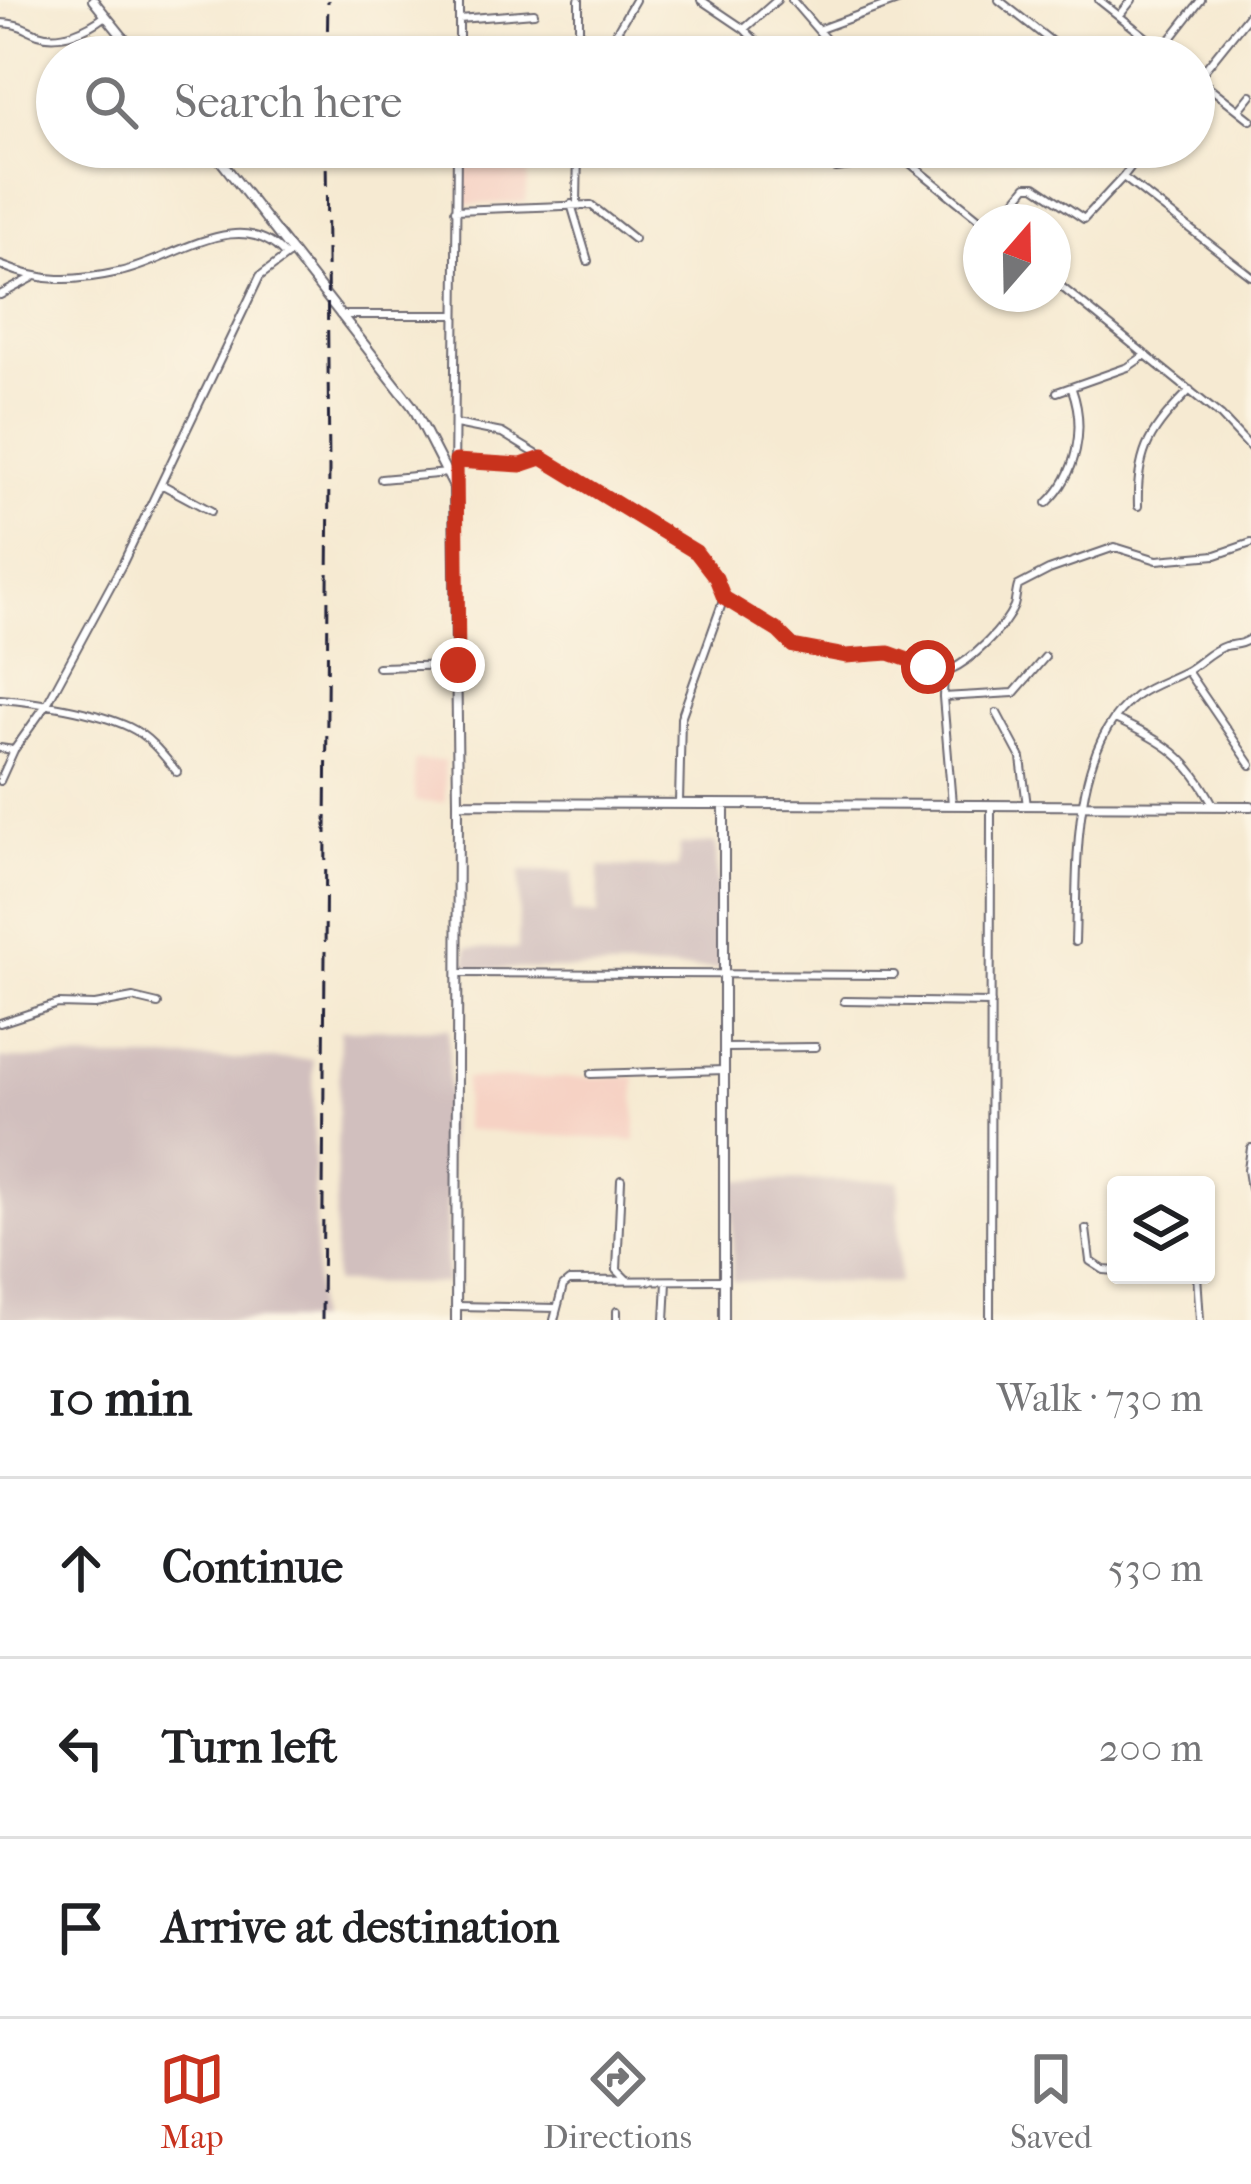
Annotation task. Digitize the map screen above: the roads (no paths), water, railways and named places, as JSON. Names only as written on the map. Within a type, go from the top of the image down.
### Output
[{"type":"main road","points":[[93,0],[122,36]]},
{"type":"main road","points":[[225,168],[412,407],[454,487],[456,1320]]},
{"type":"main road","points":[[458,803],[1251,806]]},
{"type":"main road","points":[[724,805],[724,1320]]},
{"type":"street","points":[[459,0],[459,36]]},
{"type":"street","points":[[579,0],[579,36]]},
{"type":"street","points":[[614,36],[634,0]]},
{"type":"street","points":[[701,0],[751,36]]},
{"type":"street","points":[[744,29],[777,0]]},
{"type":"street","points":[[792,0],[825,36]]},
{"type":"street","points":[[820,29],[900,0]]},
{"type":"street","points":[[998,0],[1044,36]]},
{"type":"street","points":[[1099,0],[1144,36]]},
{"type":"street","points":[[1120,15],[1132,0]]},
{"type":"street","points":[[1173,36],[1201,0]]},
{"type":"street","points":[[1215,55],[1251,12]]},
{"type":"street","points":[[459,19],[534,13]]},
{"type":"street","points":[[0,22],[22,23],[39,34],[71,33],[83,32],[105,16]]},
{"type":"street","points":[[1215,92],[1251,120]]},
{"type":"street","points":[[1239,110],[1251,94]]},
{"type":"street","points":[[454,487],[456,168]]},
{"type":"street","points":[[578,168],[574,204],[588,261]]},
{"type":"street","points":[[915,168],[963,206]]},
{"type":"street","points":[[1071,212],[1089,217],[1130,168]]},
{"type":"street","points":[[1123,177],[1251,276]]},
{"type":"street","points":[[1012,204],[1027,186],[1035,186],[1060,204]]},
{"type":"street","points":[[455,210],[596,207],[634,239]]},
{"type":"street","points":[[0,266],[56,281],[125,272],[234,233],[263,237],[288,254],[260,276],[161,484],[48,702],[14,750],[0,781]]},
{"type":"street","points":[[0,295],[32,278]]},
{"type":"street","points":[[1071,295],[1190,390],[1251,448]]},
{"type":"street","points":[[340,315],[455,315]]},
{"type":"street","points":[[1057,392],[1128,368],[1144,356]]},
{"type":"street","points":[[1047,502],[1064,486],[1078,441],[1079,410],[1072,388]]},
{"type":"street","points":[[1138,506],[1138,476],[1150,431],[1190,390]]},
{"type":"street","points":[[456,424],[502,433],[696,552],[724,598],[798,648],[846,656],[889,653],[944,670],[962,664],[984,643],[1013,606],[1018,586],[1049,570],[1115,547],[1157,560],[1216,555],[1251,543]]},
{"type":"street","points":[[456,461],[521,465],[542,458]]},
{"type":"street","points":[[381,479],[448,473]]},
{"type":"street","points":[[161,484],[211,511]]},
{"type":"street","points":[[680,804],[681,718],[724,598]]},
{"type":"street","points":[[1075,942],[1082,806],[1091,767],[1114,719],[1137,696],[1222,648],[1251,638]]},
{"type":"street","points":[[943,697],[1014,693],[1045,657]]},
{"type":"street","points":[[378,667],[458,665]]},
{"type":"street","points":[[944,670],[952,806]]},
{"type":"street","points":[[1187,671],[1251,765]]},
{"type":"street","points":[[0,699],[48,702],[128,727],[151,742],[178,772]]},
{"type":"street","points":[[997,713],[1021,758],[1027,806]]},
{"type":"street","points":[[1114,719],[1167,744],[1193,771],[1214,806]]},
{"type":"street","points":[[0,748],[14,750]]},
{"type":"street","points":[[990,1320],[992,806]]},
{"type":"street","points":[[457,973],[894,975]]},
{"type":"street","points":[[0,1023],[58,1004],[95,1005],[133,998],[158,1004]]},
{"type":"street","points":[[844,1001],[991,1003]]},
{"type":"street","points":[[725,1048],[816,1047]]},
{"type":"street","points":[[591,1074],[725,1070]]},
{"type":"street","points":[[1251,1148],[1251,1189]]},
{"type":"street","points":[[621,1180],[617,1270],[629,1281]]},
{"type":"street","points":[[1086,1229],[1090,1261],[1107,1270]]},
{"type":"street","points":[[554,1320],[569,1281],[724,1280]]},
{"type":"street","points":[[665,1320],[667,1282]]},
{"type":"street","points":[[1198,1284],[1200,1320]]},
{"type":"street","points":[[456,1306],[557,1308]]},
{"type":"railway","points":[[327,36],[328,0]]},
{"type":"railway","points":[[322,1320],[329,469],[326,168]]}]
